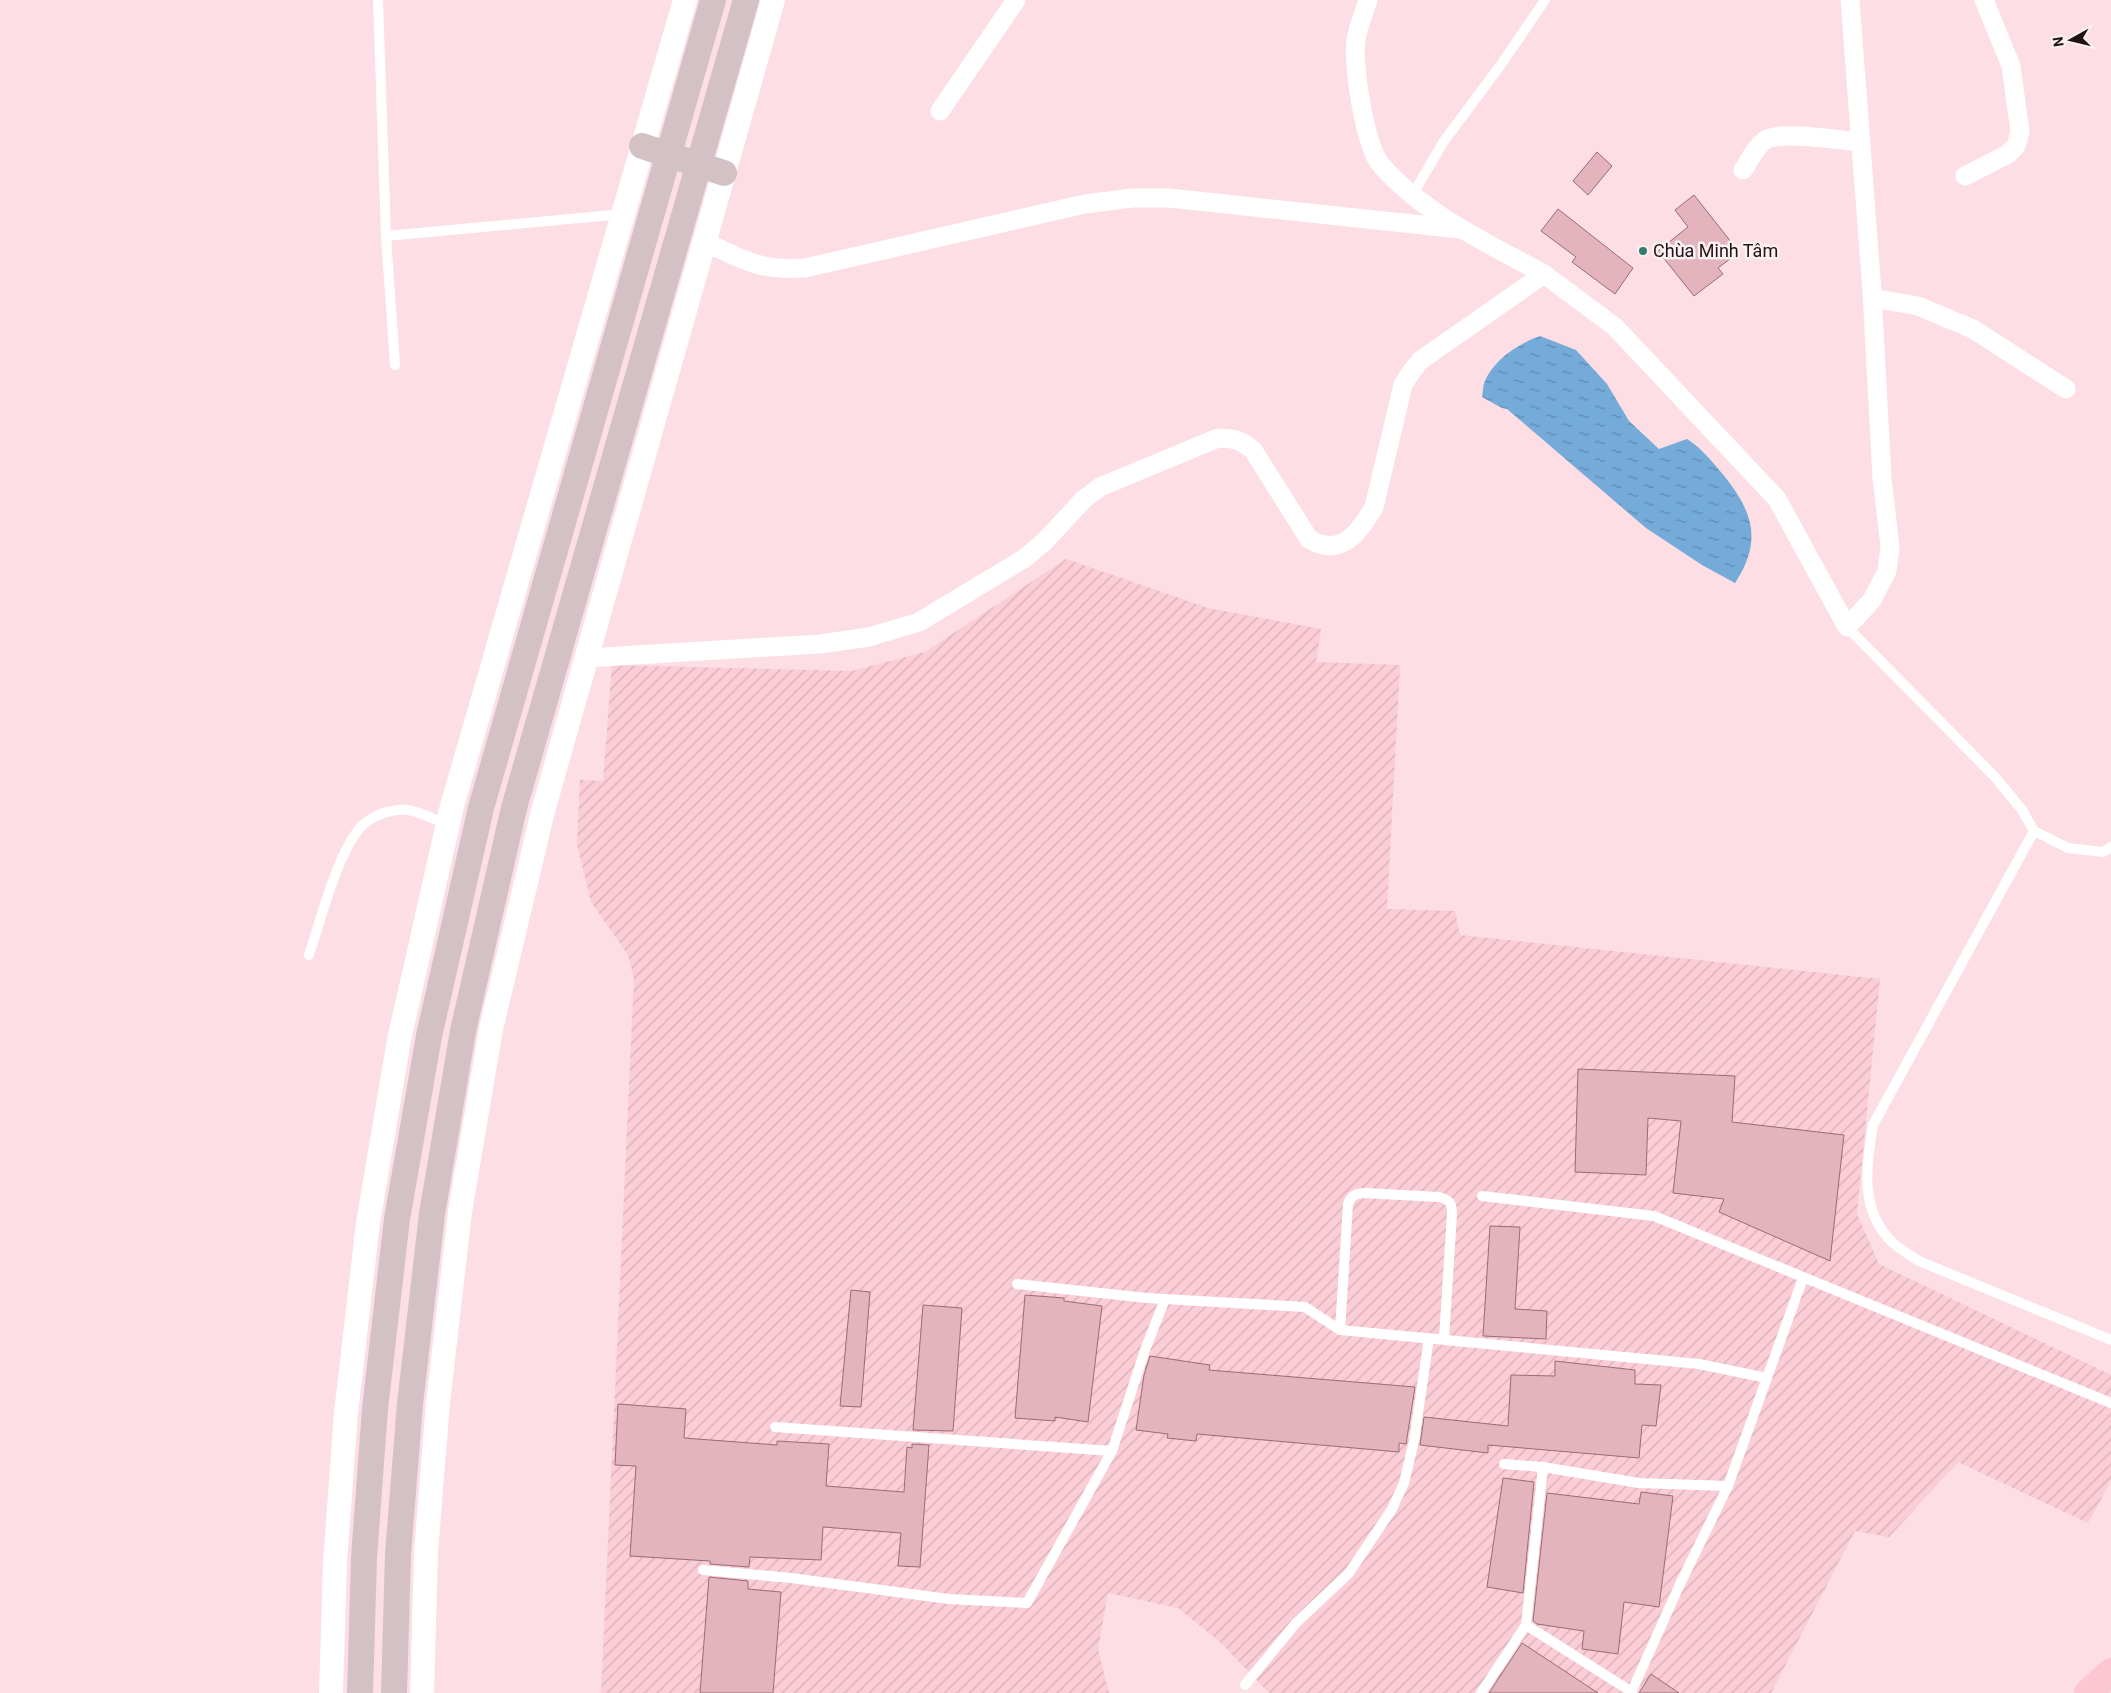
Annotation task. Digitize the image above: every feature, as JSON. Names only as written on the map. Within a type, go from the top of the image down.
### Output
[{"type":"highway","points":[[2088,1693],[2111,1672]]},
{"type":"main road","points":[[360,1693],[364,1558],[375,1409],[397,1219],[429,1036],[481,808],[713,0]]},
{"type":"main road","points":[[394,1693],[398,1554],[410,1404],[432,1214],[463,1032],[514,808],[746,0]]},
{"type":"main road","points":[[642,146],[724,173]]},
{"type":"street","points":[[331,1693],[335,1562],[346,1413],[368,1223],[399,1040],[448,825],[685,0]]},
{"type":"street","points":[[422,1693],[426,1552],[438,1403],[460,1212],[491,1030],[543,811],[773,0]]},
{"type":"street","points":[[940,111],[1016,0]]},
{"type":"street","points":[[1368,0],[1356,41],[1359,94],[1368,135],[1379,163],[1412,194],[1460,229],[1544,274],[1615,327],[1777,499],[1847,627],[1872,600],[1887,571],[1890,547],[1882,478],[1873,298],[1850,0]]},
{"type":"street","points":[[1964,176],[2008,154],[2016,146],[2020,132],[2012,66],[1984,0]]},
{"type":"street","points":[[1743,170],[1758,146],[1767,139],[1782,136],[1860,142]]},
{"type":"street","points":[[705,242],[755,265],[780,270],[805,268],[1085,204],[1132,198],[1169,198],[1212,202],[1460,229]]},
{"type":"street","points":[[586,658],[820,644],[869,637],[919,622],[1025,558],[1045,541],[1084,498],[1100,487],[1218,438],[1231,438],[1242,441],[1253,450],[1309,539],[1321,546],[1336,546],[1351,538],[1364,524],[1374,507],[1403,385],[1411,372],[1421,360],[1544,274]]},
{"type":"street","points":[[1873,298],[1918,306],[1973,330],[2066,389]]},
{"type":"lane","points":[[378,0],[386,236],[395,365]]},
{"type":"lane","points":[[1412,194],[1444,141],[1500,66],[1545,0]]},
{"type":"lane","points":[[386,236],[623,214]]},
{"type":"lane","points":[[1847,627],[1996,778],[2022,810],[2034,832],[2068,848],[2104,852],[2111,847]]},
{"type":"lane","points":[[309,955],[334,881],[350,843],[360,828],[372,818],[396,810],[408,810],[448,825]]},
{"type":"lane","points":[[2034,832],[1873,1125],[1867,1162],[1867,1192],[1875,1218],[1892,1242],[1918,1261],[2111,1340]]},
{"type":"lane","points":[[1340,1330],[1346,1223],[1348,1204],[1351,1198],[1355,1194],[1364,1193],[1439,1197],[1448,1200],[1452,1204],[1444,1339]]},
{"type":"lane","points":[[1482,1196],[1654,1216],[2111,1403]]},
{"type":"lane","points":[[1526,1625],[1631,1692],[1680,1584],[1728,1486],[1803,1278]]},
{"type":"lane","points":[[1017,1284],[1165,1299],[1305,1307],[1340,1330],[1699,1364],[1767,1378]]},
{"type":"lane","points":[[703,1570],[791,1578],[948,1599],[1027,1603],[1112,1451],[1145,1350],[1165,1299]]},
{"type":"lane","points":[[1245,1685],[1296,1623],[1350,1573],[1392,1509],[1404,1483],[1414,1441],[1429,1338]]},
{"type":"lane","points":[[775,1427],[1112,1451]]},
{"type":"lane","points":[[1504,1464],[1543,1467],[1639,1483],[1728,1486]]},
{"type":"lane","points":[[1481,1693],[1526,1625],[1543,1467]]},
{"type":"shaded area","points":[[1066,559],[1208,608],[1321,629],[1316,662],[1400,665],[1387,909],[1455,911],[1460,935],[1880,979],[1857,1214],[1879,1264],[2111,1375],[2111,1481],[2088,1523],[1958,1462],[1889,1537],[1855,1531],[1771,1693],[1269,1693],[1220,1642],[1178,1608],[1108,1593],[1098,1649],[1109,1693],[601,1693],[634,978],[628,955],[591,902],[577,844],[580,780],[603,781],[612,665],[852,671],[925,652]]},
{"type":"water","points":[[1540,336],[1576,350],[1607,384],[1629,421],[1659,449],[1687,439],[1705,454],[1731,485],[1740,498],[1746,512],[1751,538],[1744,567],[1735,583],[1702,565],[1646,528],[1507,409],[1482,397],[1484,383],[1489,373],[1501,359],[1524,343]]},
{"type":"building","points":[[1597,152],[1612,166],[1588,195],[1573,181]]},
{"type":"building","points":[[1694,195],[1739,252],[1718,268],[1723,274],[1694,296],[1658,251],[1688,227],[1675,210]]},
{"type":"building","points":[[1558,209],[1633,268],[1615,294],[1572,262],[1576,257],[1541,231]]},
{"type":"building","points":[[1578,1069],[1735,1076],[1732,1122],[1844,1135],[1830,1261],[1719,1212],[1724,1199],[1673,1193],[1681,1121],[1648,1118],[1646,1175],[1575,1172]]},
{"type":"building","points":[[1490,1226],[1520,1227],[1515,1309],[1547,1311],[1546,1339],[1483,1336]]},
{"type":"building","points":[[851,1290],[870,1292],[861,1407],[840,1406]]},
{"type":"building","points":[[1025,1295],[1064,1298],[1064,1301],[1102,1306],[1088,1422],[1055,1417],[1055,1421],[1015,1418]]},
{"type":"building","points":[[923,1305],[962,1308],[953,1431],[913,1430]]},
{"type":"building","points":[[1150,1356],[1210,1365],[1209,1370],[1415,1387],[1406,1444],[1399,1443],[1399,1452],[1197,1434],[1196,1441],[1167,1438],[1168,1434],[1136,1430],[1144,1375]]},
{"type":"building","points":[[1555,1361],[1635,1370],[1635,1384],[1661,1385],[1656,1426],[1642,1425],[1639,1458],[1488,1445],[1488,1453],[1420,1445],[1424,1417],[1508,1426],[1511,1375],[1555,1376]]},
{"type":"building","points":[[618,1404],[686,1409],[684,1438],[777,1445],[777,1441],[829,1444],[826,1486],[904,1492],[907,1447],[912,1448],[912,1444],[929,1445],[920,1567],[898,1566],[901,1533],[823,1527],[821,1560],[750,1557],[749,1567],[710,1564],[710,1561],[630,1556],[636,1466],[615,1465]]},
{"type":"building","points":[[1503,1478],[1534,1482],[1523,1593],[1487,1587]]},
{"type":"building","points":[[1641,1492],[1673,1496],[1659,1607],[1624,1602],[1618,1654],[1582,1649],[1584,1631],[1537,1624],[1533,1621],[1547,1493],[1639,1504]]},
{"type":"building","points":[[709,1577],[748,1581],[748,1589],[781,1592],[773,1693],[700,1693]]},
{"type":"building","points":[[1522,1643],[1551,1662],[1598,1693],[1489,1693]]},
{"type":"building","points":[[1651,1674],[1679,1693],[1639,1693]]},
{"type":"place","name":"Chùa Minh Tâm","points":[[1643,251]]}]
